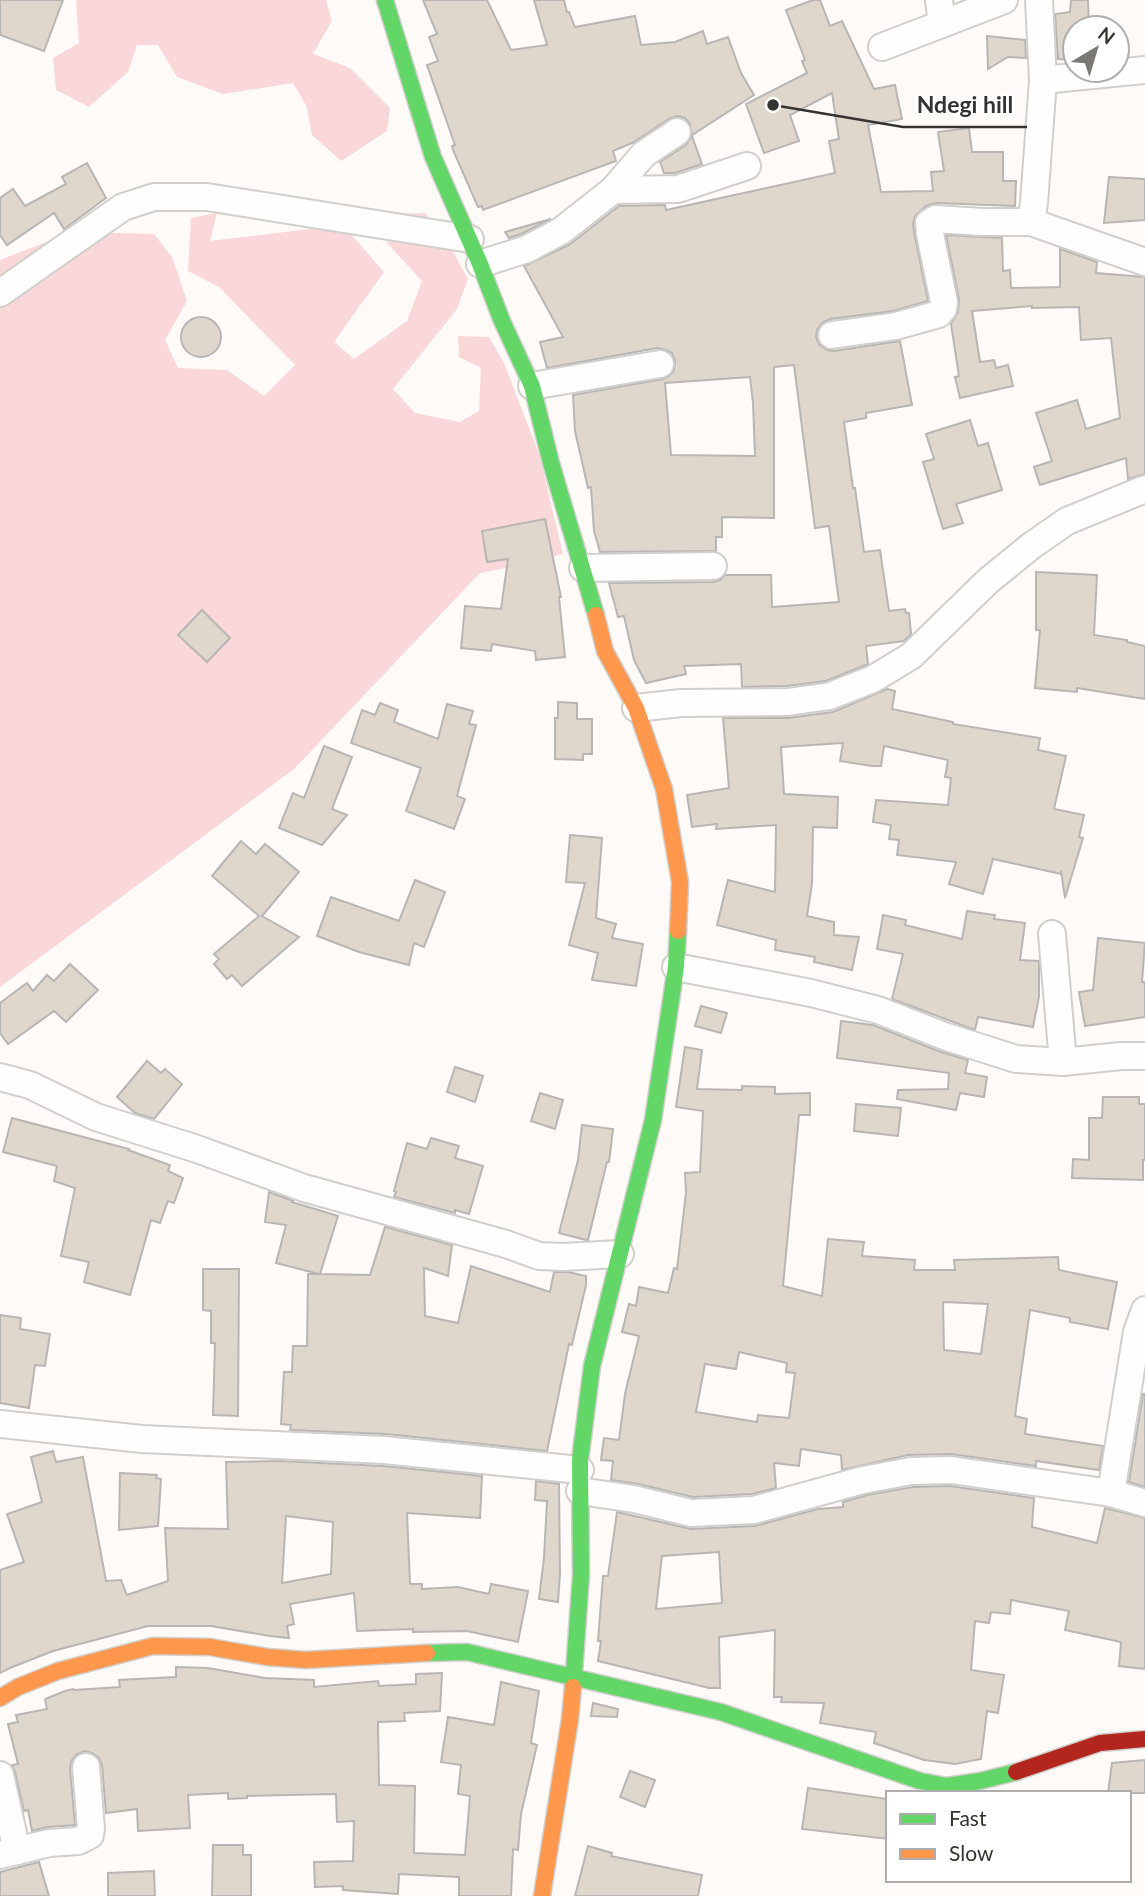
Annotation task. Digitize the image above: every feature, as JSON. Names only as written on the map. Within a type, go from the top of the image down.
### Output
[{"type":"street","points":[[384,0],[433,157],[532,386],[551,463],[605,651],[636,708],[664,789],[680,882],[676,967],[653,1120],[592,1366],[580,1481],[581,1575],[574,1678],[542,1896]]},
{"type":"street","points":[[882,47],[940,12],[1004,0]]},
{"type":"street","points":[[1031,222],[1043,80],[1039,0]]},
{"type":"street","points":[[1043,80],[1145,70]]},
{"type":"street","points":[[480,264],[527,248],[561,231],[613,190],[644,154],[677,132]]},
{"type":"street","points":[[613,190],[678,189],[747,166]]},
{"type":"street","points":[[0,293],[123,207],[154,197],[207,198],[470,239]]},
{"type":"street","points":[[832,335],[896,326],[939,314],[944,302],[929,223],[935,219],[1031,222],[1145,262]]},
{"type":"street","points":[[532,386],[660,364]]},
{"type":"street","points":[[636,708],[681,703],[788,702],[830,696],[873,679],[911,656],[988,581],[1067,521],[1145,489]]},
{"type":"street","points":[[583,568],[713,566]]},
{"type":"street","points":[[1052,934],[1063,1062]]},
{"type":"street","points":[[676,967],[811,993],[878,1010],[944,1036],[1016,1059],[1063,1062],[1145,1056]]},
{"type":"street","points":[[0,1077],[30,1085],[96,1116],[304,1188],[506,1244],[538,1256],[620,1254]]},
{"type":"street","points":[[1111,1493],[1138,1332],[1145,1310]]},
{"type":"street","points":[[0,1424],[142,1439],[384,1450],[580,1481],[634,1499],[691,1513],[754,1510],[863,1480],[911,1471],[951,1470],[1111,1493],[1145,1503]]},
{"type":"street","points":[[0,1698],[58,1671],[153,1646],[210,1647],[267,1657],[306,1660],[403,1653],[467,1652],[721,1712],[920,1781],[947,1786],[1027,1769],[1100,1742],[1145,1739]]},
{"type":"street","points":[[0,1775],[8,1853],[49,1843],[78,1841],[90,1835],[86,1767]]},
{"type":"shaded area","points":[[76,0],[326,0],[332,21],[313,54],[350,68],[390,108],[387,131],[341,161],[312,135],[306,105],[293,83],[223,94],[177,77],[158,45],[137,45],[128,72],[89,107],[56,90],[53,58],[79,43]]},
{"type":"shaded area","points":[[217,213],[210,241],[343,225],[384,272],[334,342],[354,359],[407,321],[422,281],[387,243],[391,214],[425,213],[443,234],[468,279],[457,309],[393,389],[415,413],[460,422],[479,411],[481,368],[459,357],[458,336],[489,337],[504,363],[539,454],[563,554],[480,573],[294,769],[0,987],[0,260],[72,232],[154,234],[172,257],[187,301],[165,340],[178,368],[227,370],[264,396],[295,365],[219,287],[188,271],[191,218]]},
{"type":"building","points":[[0,0],[63,0],[44,51],[0,35]]},
{"type":"building","points":[[423,0],[487,0],[511,50],[547,45],[534,0],[564,0],[575,27],[635,16],[641,45],[675,42],[703,31],[707,44],[728,37],[741,73],[754,95],[692,135],[690,124],[685,118],[677,116],[634,142],[613,151],[616,161],[483,210],[482,206],[478,207],[453,150],[452,146],[455,145],[427,65],[438,61],[429,37],[437,34]]},
{"type":"building","points":[[820,0],[830,26],[842,21],[874,89],[895,85],[902,119],[868,125],[881,192],[933,191],[931,172],[944,171],[938,132],[969,128],[972,152],[1003,152],[1003,181],[1016,181],[1015,206],[936,203],[926,206],[915,216],[913,224],[928,301],[893,311],[830,319],[822,323],[817,330],[819,344],[834,351],[900,341],[912,405],[866,413],[866,418],[844,422],[864,552],[880,550],[889,611],[905,609],[906,613],[909,613],[911,634],[904,641],[866,646],[868,664],[826,681],[787,686],[742,687],[741,664],[684,666],[686,674],[646,683],[634,660],[624,616],[618,617],[609,583],[713,582],[725,575],[771,575],[772,607],[839,602],[829,526],[815,528],[794,365],[774,367],[774,518],[722,517],[722,537],[716,537],[716,551],[600,552],[594,531],[591,487],[588,488],[575,431],[573,395],[663,379],[674,370],[675,361],[672,353],[657,348],[547,368],[540,342],[563,337],[524,266],[569,245],[619,206],[665,205],[666,210],[835,173],[829,141],[839,139],[832,93],[790,115],[799,141],[764,153],[746,104],[807,73],[802,61],[805,60],[786,10]],"holes":[[[750,377],[755,456],[671,455],[665,383]]]},
{"type":"building","points":[[1071,0],[1088,0],[1088,14],[1061,14],[1061,59],[1058,59],[1055,14],[1070,12]]},
{"type":"building","points":[[987,36],[1025,40],[1026,58],[1008,57],[988,69]]},
{"type":"building","points":[[692,136],[702,164],[675,173],[664,173],[660,162],[686,145]]},
{"type":"building","points":[[87,163],[106,198],[64,229],[54,213],[7,245],[0,235],[0,198],[13,189],[25,206],[66,184],[62,177]]},
{"type":"building","points":[[1109,177],[1145,179],[1145,220],[1104,223]]},
{"type":"building","points":[[551,219],[509,238],[505,232]]},
{"type":"building","points":[[946,235],[1002,238],[1003,271],[1010,270],[1011,288],[1060,287],[1060,249],[1097,262],[1096,273],[1145,277],[1145,474],[1128,479],[1126,458],[1040,485],[1034,467],[1052,461],[1036,413],[1077,400],[1086,429],[1120,418],[1111,338],[1081,340],[1079,307],[1032,306],[972,311],[980,362],[994,360],[996,368],[1008,365],[1013,386],[960,398],[955,377],[959,376],[951,324],[958,312],[959,299]]},
{"type":"building","points":[[201,317],[215,323],[221,337],[215,351],[201,357],[187,351],[181,337],[187,323]]},
{"type":"building","points":[[970,420],[978,446],[988,443],[1002,490],[956,504],[963,523],[943,529],[923,462],[934,459],[926,434]]},
{"type":"building","points":[[545,519],[561,597],[565,657],[536,660],[535,651],[492,644],[491,651],[461,648],[465,606],[501,609],[508,559],[487,562],[482,531]]},
{"type":"building","points":[[1036,572],[1097,575],[1094,635],[1145,646],[1145,699],[1077,688],[1077,692],[1035,688],[1040,630],[1036,630]]},
{"type":"building","points":[[202,610],[230,638],[207,662],[178,635]]},
{"type":"building","points":[[887,689],[895,691],[892,709],[953,724],[1040,738],[1038,750],[1066,756],[1054,809],[1084,815],[1079,837],[1083,838],[1065,898],[1061,871],[1061,874],[993,859],[983,894],[949,884],[956,862],[897,855],[899,840],[889,839],[891,825],[873,822],[876,800],[948,805],[951,778],[945,777],[948,760],[884,746],[881,766],[872,766],[840,761],[843,743],[781,747],[784,794],[838,797],[837,828],[813,827],[812,884],[807,916],[834,922],[834,935],[859,937],[852,970],[814,962],[815,957],[775,950],[776,940],[717,925],[728,880],[775,892],[776,825],[716,829],[717,824],[692,827],[687,795],[729,788],[723,718],[788,718],[833,712]]},
{"type":"building","points":[[558,702],[577,703],[577,719],[592,719],[592,754],[583,754],[583,760],[555,759],[555,718],[558,718]]},
{"type":"building","points":[[380,703],[398,710],[394,722],[438,739],[447,704],[473,711],[469,724],[476,725],[457,796],[465,799],[454,829],[406,811],[421,768],[351,743],[362,710],[375,715]]},
{"type":"building","points":[[324,746],[352,757],[332,809],[347,815],[322,845],[279,828],[293,793],[304,798]]},
{"type":"building","points":[[570,835],[602,838],[596,918],[616,924],[612,938],[643,944],[636,986],[592,980],[598,953],[569,945],[585,883],[566,882]]},
{"type":"building","points":[[241,841],[256,854],[265,844],[299,872],[262,916],[299,937],[242,986],[232,975],[227,979],[214,964],[219,959],[214,954],[259,916],[212,876]]},
{"type":"building","points":[[415,880],[445,892],[424,947],[414,943],[409,965],[359,952],[317,936],[331,897],[399,921]]},
{"type":"building","points":[[967,911],[995,915],[994,919],[1025,923],[1020,960],[1039,961],[1039,997],[1033,1027],[978,1017],[975,1030],[892,999],[903,954],[877,949],[883,915],[906,920],[905,925],[962,939]]},
{"type":"building","points":[[1098,938],[1145,943],[1142,982],[1145,982],[1145,1017],[1085,1026],[1079,992],[1093,990]]},
{"type":"building","points":[[70,964],[98,990],[66,1022],[54,1011],[8,1044],[0,1033],[0,1003],[27,983],[33,991],[47,975],[54,981]]},
{"type":"building","points":[[701,1006],[727,1013],[721,1033],[695,1026]]},
{"type":"building","points":[[841,1021],[873,1025],[968,1060],[965,1073],[987,1077],[984,1097],[960,1093],[956,1110],[897,1099],[898,1090],[948,1089],[949,1073],[837,1058]]},
{"type":"building","points":[[685,1047],[702,1050],[697,1089],[742,1090],[742,1086],[775,1087],[775,1094],[810,1093],[810,1115],[799,1115],[783,1286],[822,1296],[828,1239],[864,1242],[862,1256],[915,1260],[914,1270],[955,1270],[954,1260],[1058,1257],[1059,1270],[1117,1282],[1108,1329],[1070,1322],[1070,1318],[1030,1310],[1015,1416],[1027,1419],[1025,1434],[1103,1446],[1099,1470],[1036,1461],[1036,1466],[951,1454],[908,1455],[842,1470],[841,1455],[801,1449],[799,1466],[774,1463],[776,1488],[752,1494],[693,1497],[611,1480],[613,1461],[601,1460],[604,1438],[619,1440],[625,1394],[639,1336],[622,1332],[629,1304],[636,1306],[639,1287],[668,1293],[674,1268],[677,1269],[686,1193],[685,1173],[700,1172],[703,1111],[676,1107]],"holes":[[[943,1302],[988,1304],[981,1354],[944,1350]],[[739,1352],[787,1363],[786,1372],[795,1373],[789,1418],[758,1415],[757,1422],[696,1412],[705,1364],[736,1369]]]},
{"type":"building","points":[[147,1061],[161,1073],[165,1069],[182,1084],[154,1119],[135,1113],[117,1097]]},
{"type":"building","points":[[455,1067],[483,1076],[475,1102],[447,1092]]},
{"type":"building","points":[[540,1093],[563,1100],[555,1129],[531,1121]]},
{"type":"building","points":[[1103,1097],[1139,1097],[1139,1104],[1145,1104],[1143,1180],[1072,1178],[1073,1159],[1089,1160],[1089,1118],[1102,1118]]},
{"type":"building","points":[[856,1104],[901,1108],[898,1136],[854,1131]]},
{"type":"building","points":[[12,1118],[129,1149],[170,1165],[168,1171],[183,1178],[174,1203],[168,1201],[160,1223],[151,1220],[130,1295],[84,1282],[89,1262],[61,1256],[75,1188],[54,1181],[57,1166],[3,1152]]},
{"type":"building","points":[[582,1125],[613,1129],[609,1162],[588,1240],[559,1233],[578,1160]]},
{"type":"building","points":[[431,1138],[459,1146],[455,1158],[483,1166],[469,1214],[455,1210],[455,1213],[394,1197],[407,1143],[427,1149]]},
{"type":"building","points":[[269,1192],[338,1216],[320,1274],[370,1275],[385,1227],[452,1245],[448,1276],[424,1268],[425,1316],[458,1323],[471,1266],[550,1292],[554,1272],[586,1276],[547,1451],[386,1434],[290,1430],[291,1425],[281,1424],[284,1372],[292,1372],[293,1346],[307,1346],[308,1274],[319,1274],[276,1263],[286,1225],[265,1222]]},
{"type":"building","points":[[203,1269],[239,1269],[238,1416],[213,1415],[215,1343],[211,1343],[211,1311],[203,1310]]},
{"type":"building","points":[[0,1315],[21,1318],[20,1329],[50,1334],[45,1366],[35,1365],[29,1408],[0,1403]]},
{"type":"building","points":[[1145,1394],[1145,1487],[1129,1482]]},
{"type":"building","points":[[53,1451],[56,1462],[83,1457],[106,1581],[121,1580],[127,1595],[168,1581],[165,1528],[228,1529],[226,1462],[280,1461],[383,1466],[482,1476],[480,1518],[407,1513],[410,1584],[422,1584],[422,1589],[458,1587],[489,1594],[491,1584],[528,1591],[518,1642],[467,1631],[357,1631],[354,1593],[290,1604],[294,1624],[287,1626],[289,1638],[211,1626],[148,1626],[53,1651],[0,1673],[0,1570],[24,1562],[7,1514],[42,1502],[31,1457]],"holes":[[[286,1516],[333,1522],[331,1574],[282,1583]]]},
{"type":"building","points":[[120,1473],[157,1475],[156,1478],[161,1479],[158,1526],[119,1530]]},
{"type":"building","points":[[536,1481],[559,1484],[558,1602],[539,1599],[547,1501],[535,1500]]},
{"type":"building","points":[[950,1486],[1034,1498],[1032,1527],[1097,1543],[1105,1508],[1145,1518],[1145,1669],[1119,1666],[1121,1642],[1065,1630],[1069,1611],[1011,1600],[1010,1614],[991,1612],[989,1623],[975,1621],[971,1670],[1004,1675],[998,1713],[987,1711],[981,1759],[955,1764],[924,1760],[874,1743],[876,1732],[820,1723],[824,1703],[781,1702],[782,1697],[774,1697],[775,1630],[719,1637],[720,1688],[709,1688],[598,1661],[603,1576],[608,1576],[617,1512],[691,1529],[755,1526],[818,1509],[843,1507],[843,1502],[867,1495],[913,1487]],"holes":[[[719,1552],[722,1603],[656,1609],[662,1556]]]},
{"type":"building","points":[[176,1667],[208,1668],[265,1678],[314,1680],[314,1687],[378,1681],[379,1686],[416,1684],[416,1674],[442,1673],[440,1711],[404,1713],[405,1721],[378,1722],[379,1785],[415,1786],[414,1853],[465,1855],[470,1796],[458,1794],[461,1765],[441,1762],[448,1717],[494,1725],[501,1682],[539,1691],[531,1743],[537,1745],[521,1814],[518,1850],[513,1849],[511,1896],[459,1896],[459,1877],[399,1874],[398,1894],[343,1890],[343,1886],[315,1887],[314,1862],[353,1861],[354,1821],[337,1822],[336,1794],[247,1796],[228,1799],[228,1793],[188,1795],[190,1828],[138,1831],[137,1809],[106,1813],[102,1765],[99,1758],[85,1751],[77,1754],[70,1768],[75,1825],[32,1831],[28,1810],[24,1811],[12,1765],[18,1764],[8,1724],[18,1722],[16,1715],[47,1709],[45,1699],[65,1691],[120,1687],[119,1680],[176,1677]]},
{"type":"building","points":[[593,1703],[618,1709],[617,1717],[591,1716]]},
{"type":"building","points":[[1145,1760],[1145,1793],[1108,1791],[1112,1763]]},
{"type":"building","points":[[630,1771],[655,1780],[645,1807],[620,1797]]},
{"type":"building","points":[[808,1788],[886,1799],[886,1839],[802,1829]]},
{"type":"building","points":[[213,1845],[243,1845],[243,1855],[251,1855],[251,1896],[212,1896]]},
{"type":"building","points":[[588,1846],[612,1853],[611,1856],[702,1875],[698,1896],[575,1896]]},
{"type":"building","points":[[39,1862],[49,1896],[0,1896],[0,1872]]},
{"type":"building","points":[[154,1871],[155,1896],[108,1896],[108,1873]]},
{"type":"traffic: fast","points":[[385,0],[433,157],[532,386],[551,463],[596,615]]},
{"type":"traffic: fast","points":[[573,1687],[581,1575],[580,1460],[592,1366],[653,1120],[676,967],[678,931]]},
{"type":"traffic: fast","points":[[427,1653],[467,1652],[721,1712],[920,1781],[947,1786],[1016,1772]]},
{"type":"traffic: slow","points":[[596,615],[605,651],[636,708],[664,789],[680,882],[678,931]]},
{"type":"traffic: slow","points":[[0,1698],[18,1687],[58,1671],[153,1646],[210,1647],[267,1657],[306,1660],[427,1653]]},
{"type":"traffic: slow","points":[[542,1896],[573,1687]]},
{"type":"traffic: jam","points":[[1016,1772],[1100,1743],[1145,1739]]},
{"type":"place","name":"Ndegi hill","points":[[773,105]]}]
